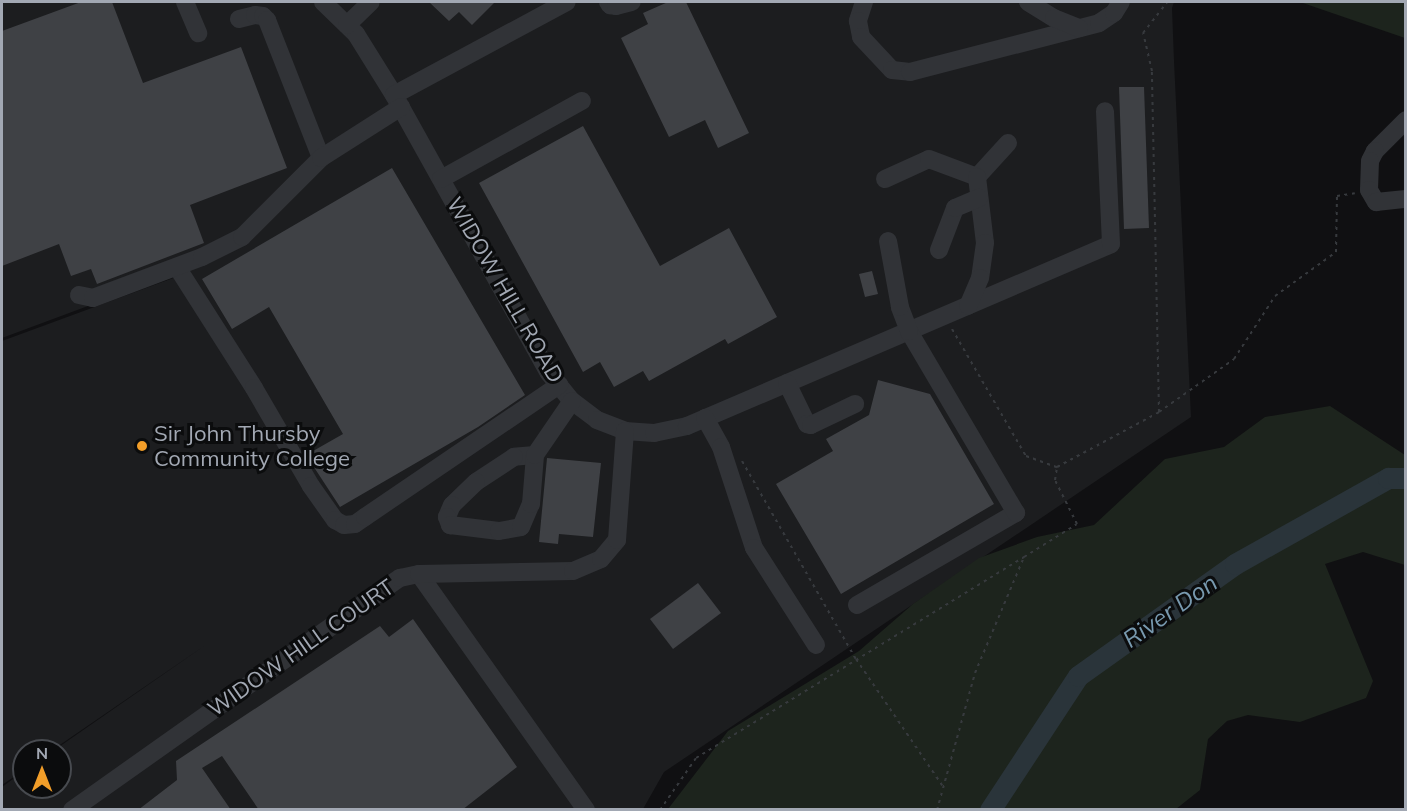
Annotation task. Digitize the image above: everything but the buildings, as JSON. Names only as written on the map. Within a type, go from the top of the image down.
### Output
[{"type":"street","points":[[186,2],[198,33]]},
{"type":"street","name":"WIDOW HILL ROAD","points":[[323,2],[356,34],[398,101],[549,374],[572,401],[597,420],[626,431],[654,433],[687,426],[1111,244],[1106,111]]},
{"type":"street","points":[[347,25],[371,2]]},
{"type":"street","points":[[79,295],[93,298],[177,267],[242,237],[321,158],[398,101],[567,2]]},
{"type":"street","points":[[608,2],[616,6],[632,2]]},
{"type":"street","points":[[864,2],[858,21],[861,37],[892,70],[910,72],[1099,23],[1114,13],[1121,2]]},
{"type":"street","points":[[1028,2],[1054,18],[1079,28]]},
{"type":"street","points":[[239,20],[255,15],[267,20],[321,158]]},
{"type":"street","points":[[441,179],[582,101]]},
{"type":"street","points":[[1406,120],[1375,151],[1370,161],[1369,190],[1376,202],[1406,199]]},
{"type":"street","points":[[968,306],[980,278],[985,243],[977,177],[1008,143]]},
{"type":"street","points":[[885,179],[929,159],[977,177]]},
{"type":"street","points":[[939,250],[955,208],[979,198]]},
{"type":"street","points":[[857,605],[1016,513],[909,331],[900,307],[888,241]]},
{"type":"street","points":[[177,267],[243,369],[311,486],[334,520],[344,525],[355,524],[542,399],[559,385]]},
{"type":"street","points":[[787,383],[807,424],[812,425],[855,404]]},
{"type":"street","points":[[535,455],[514,457],[476,482],[452,505],[447,517],[450,525],[499,531],[521,527],[531,504],[535,455],[572,401]]},
{"type":"street","points":[[705,418],[721,447],[754,548],[816,645]]},
{"type":"street","name":"WIDOW HILL COURT","points":[[72,810],[400,578],[419,574],[573,572],[601,560],[616,540],[626,431]]},
{"type":"street","points":[[419,574],[582,808]]},
{"type":"path","points":[[1159,412],[1152,71],[1143,33],[1167,2]]},
{"type":"path","points":[[944,316],[1026,456],[1057,467],[1159,412],[1234,359],[1275,296],[1336,252],[1337,196],[1369,190]]},
{"type":"path","points":[[739,455],[856,659],[943,785]]},
{"type":"path","points":[[660,810],[696,758],[1077,524],[1055,480],[1057,467]]},
{"type":"path","points":[[937,810],[975,672],[1024,557]]},
{"type":"shaded area","points":[[2,2],[1174,2],[1172,8],[1174,61],[1191,417],[664,772],[643,809],[2,810],[2,787],[12,780],[12,799],[72,799],[70,739],[207,644],[68,739],[12,739],[12,778],[2,785],[2,341],[176,277],[174,274],[2,338]]},
{"type":"shaded area","points":[[1300,2],[1405,2],[1405,38]]},
{"type":"shaded area","points":[[1330,406],[1405,455],[1405,565],[1363,552],[1325,564],[1373,681],[1366,698],[1300,722],[1248,715],[1227,721],[1208,739],[1200,790],[1176,809],[668,809],[728,731],[859,651],[913,604],[979,558],[1037,537],[1094,525],[1165,459],[1224,447],[1265,417]]},
{"type":"waterway","name":"River Don","points":[[990,810],[1078,676],[1235,564],[1388,478],[1406,478]]},
{"type":"place","name":"Sir John Thursby Community College","points":[[142,446]]}]
